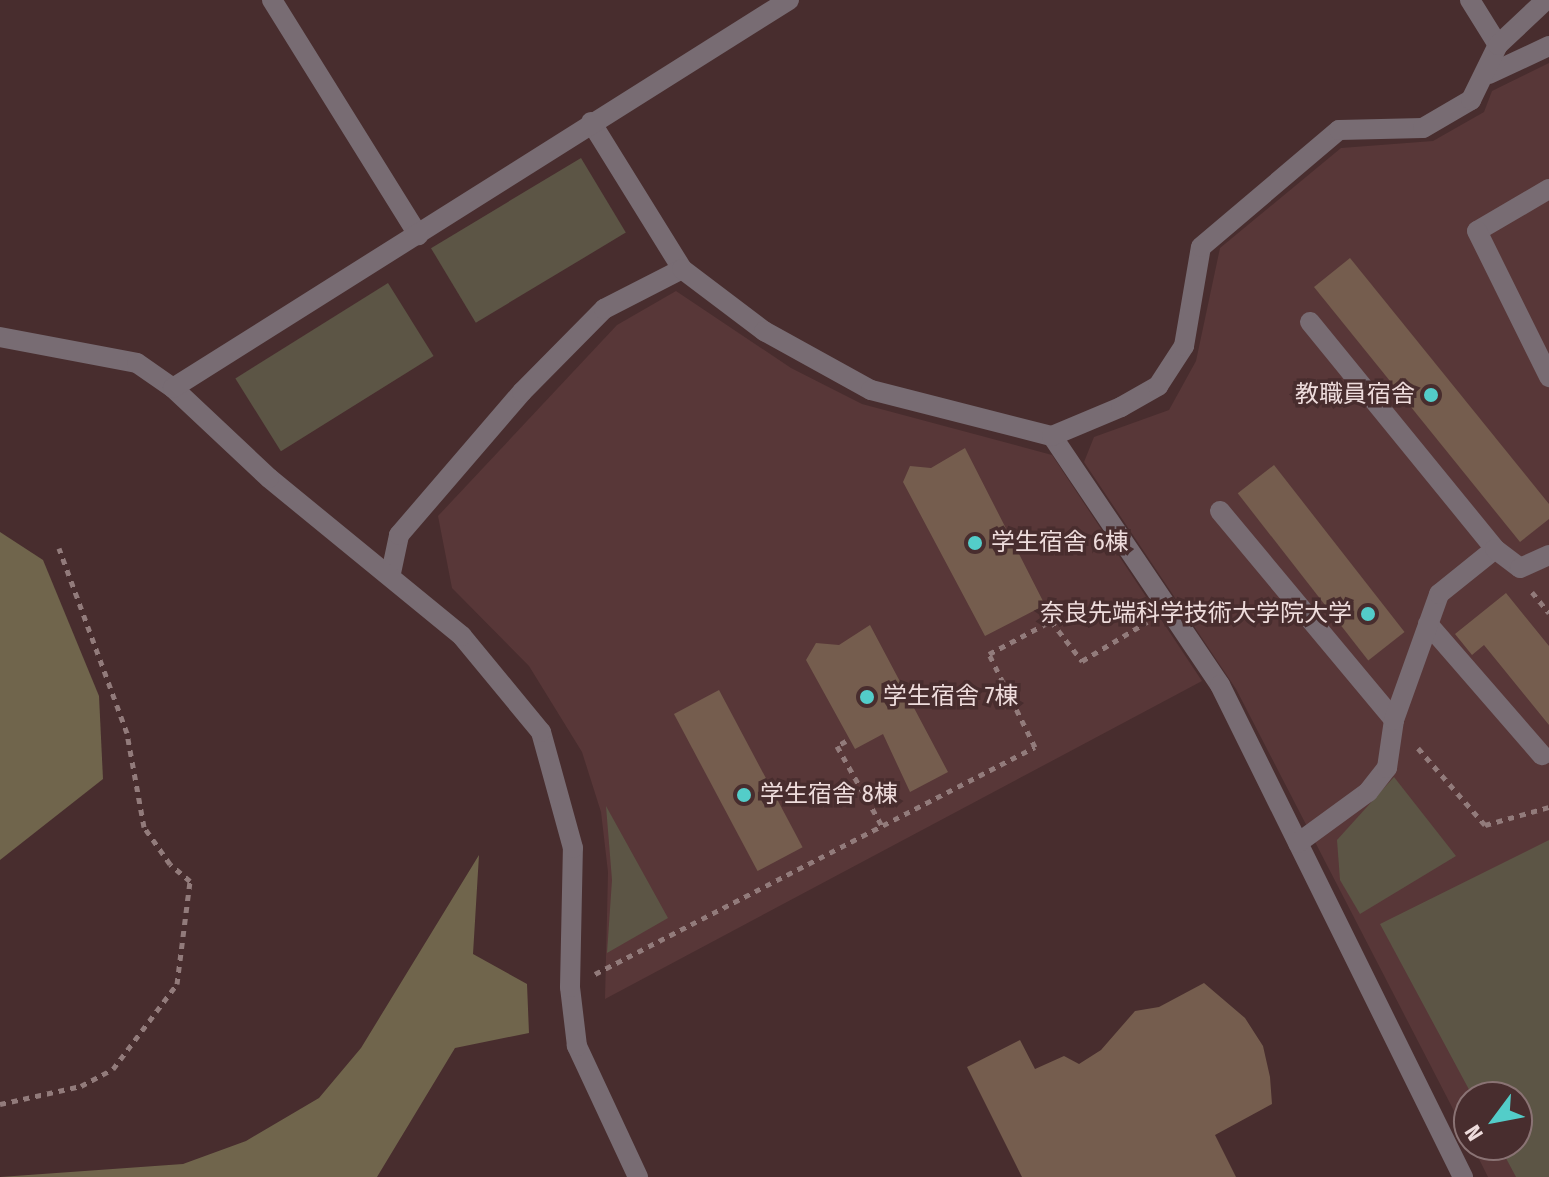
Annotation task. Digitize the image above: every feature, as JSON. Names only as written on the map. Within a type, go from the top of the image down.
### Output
[{"type":"street","points":[[272,0],[418,235]]},
{"type":"street","points":[[173,388],[789,0]]},
{"type":"street","points":[[1470,0],[1498,45]]},
{"type":"street","points":[[591,122],[682,269],[764,331],[871,390],[1052,436],[1158,386],[1184,346],[1201,247],[1339,130],[1423,128],[1471,100],[1489,74],[1498,45],[1546,0]]},
{"type":"street","points":[[1489,74],[1549,46]]},
{"type":"street","points":[[1549,189],[1477,231],[1549,377]]},
{"type":"street","points":[[391,573],[399,535],[522,392],[604,309],[682,269]]},
{"type":"street","points":[[1310,322],[1495,549],[1520,568],[1549,555]]},
{"type":"street","points":[[0,337],[137,363],[173,388],[362,557],[391,573],[496,673],[541,732],[573,848],[570,987],[577,1046],[638,1177]]},
{"type":"street","points":[[1052,436],[1172,607],[1220,685],[1463,1177]]},
{"type":"street","points":[[1220,511],[1394,720]]},
{"type":"street","points":[[1298,843],[1368,792],[1387,768],[1394,720],[1439,594],[1495,549]]},
{"type":"street","points":[[1428,624],[1542,755]]},
{"type":"path","points":[[0,1104],[81,1086],[113,1069],[177,984],[190,881],[170,864],[144,827],[127,733],[59,548]]},
{"type":"path","points":[[570,987],[1035,747],[989,654],[1051,621],[1082,661],[1172,607]]},
{"type":"path","points":[[1394,720],[1485,825],[1549,807]]},
{"type":"path","points":[[846,741],[837,746],[882,826]]},
{"type":"shaded area","name":"奈良先端科学技術大学院大学","points":[[1549,63],[1549,1177],[1488,1177],[1480,1161],[1533,1161],[1533,1081],[1453,1081],[1453,1109],[1236,689],[1084,462],[1094,437],[1169,410],[1196,361],[1220,248],[1341,148],[1433,141],[1484,112],[1492,91]]},
{"type":"shaded area","points":[[581,158],[626,233],[476,323],[431,248]]},
{"type":"shaded area","points":[[388,283],[434,356],[281,451],[235,378]]},
{"type":"shaded area","name":"奈良先端科学技術大学院大学","points":[[676,291],[791,368],[862,404],[1052,455],[1202,681],[605,999],[608,872],[601,812],[582,752],[529,666],[452,588],[438,516],[617,325]]},
{"type":"shaded area","points":[[0,532],[43,560],[99,696],[103,779],[0,860]]},
{"type":"shaded area","points":[[1394,777],[1456,856],[1360,914],[1340,880],[1337,840]]},
{"type":"shaded area","points":[[606,806],[668,918],[607,953],[612,880]]},
{"type":"shaded area","points":[[1549,840],[1549,1177],[1516,1177],[1508,1161],[1533,1161],[1533,1081],[1464,1081],[1380,924]]},
{"type":"shaded area","points":[[479,855],[473,954],[527,984],[529,1033],[455,1048],[377,1177],[0,1177],[183,1164],[246,1141],[319,1098],[361,1048]]},
{"type":"building","name":"教職員宿舎","points":[[1350,258],[1549,504],[1549,519],[1520,542],[1314,287]]},
{"type":"building","name":"学生宿舎 6棟","points":[[965,448],[1045,605],[985,636],[903,482],[910,466],[931,468]]},
{"type":"building","name":"教職員宿舎","points":[[1274,465],[1405,632],[1368,660],[1238,493]]},
{"type":"building","points":[[1506,593],[1549,646],[1549,725],[1484,645],[1472,655],[1455,634]]},
{"type":"building","name":"学生宿舎 7棟","points":[[870,625],[948,772],[910,792],[883,734],[855,749],[806,660],[816,643],[839,645]]},
{"type":"building","name":"学生宿舎 8棟","points":[[719,690],[803,847],[758,871],[674,714]]},
{"type":"building","points":[[1204,983],[1245,1018],[1263,1046],[1270,1077],[1272,1104],[1215,1135],[1236,1177],[1022,1177],[967,1067],[1020,1040],[1035,1069],[1064,1056],[1079,1064],[1101,1050],[1135,1011],[1159,1007]]},
{"type":"place","name":"教職員宿舎","points":[[1431,395]]},
{"type":"place","name":"学生宿舎 6棟","points":[[975,543]]},
{"type":"place","name":"奈良先端科学技術大学院大学","points":[[1368,614]]},
{"type":"place","name":"学生宿舎 7棟","points":[[867,697]]},
{"type":"place","name":"学生宿舎 8棟","points":[[744,795]]}]
